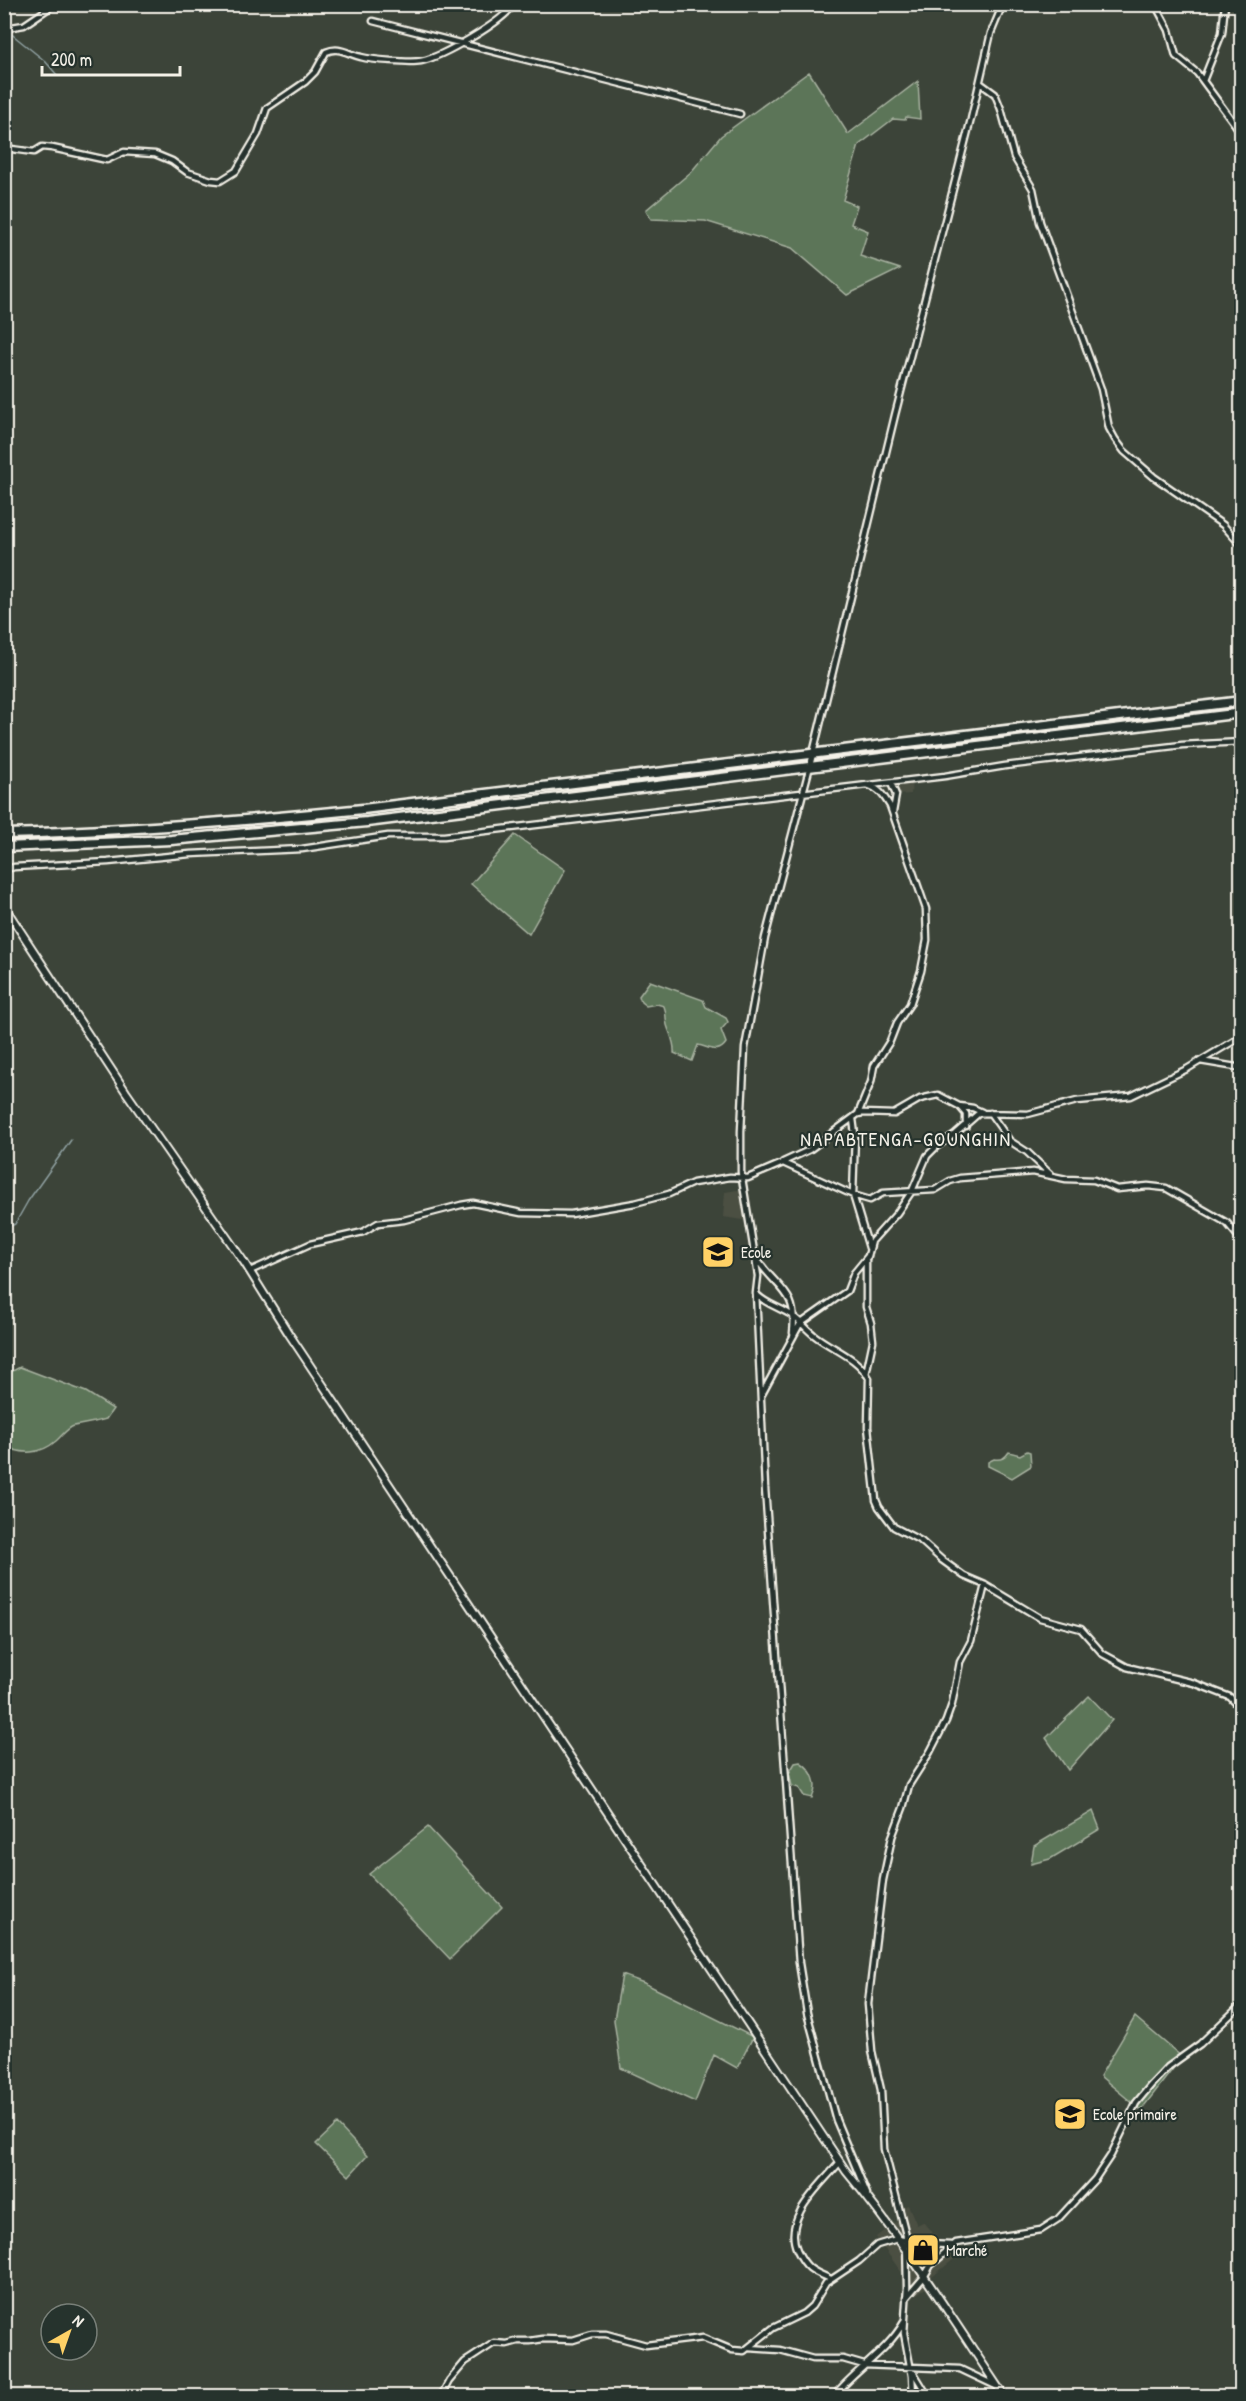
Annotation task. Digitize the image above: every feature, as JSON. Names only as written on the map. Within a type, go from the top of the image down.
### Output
[{"type":"highway","points":[[4,834],[148,828],[262,820],[1242,701]]},
{"type":"highway","points":[[4,847],[171,840],[367,822],[1242,713]]},
{"type":"street","points":[[4,33],[12,27],[24,25],[55,4]]},
{"type":"street","points":[[4,148],[34,152],[42,147],[93,155],[106,160],[124,152],[155,154],[172,161],[187,172],[220,181],[236,171],[258,134],[267,108],[305,82],[315,72],[326,52],[340,49],[361,58],[417,61],[460,44],[489,27],[511,10],[514,4]]},
{"type":"street","points":[[793,1336],[795,1317],[792,1302],[784,1289],[768,1275],[751,1243],[742,1178],[741,1131],[745,1048],[765,938],[810,766],[991,33],[1003,4]]},
{"type":"street","points":[[1155,4],[1169,30],[1176,56],[1197,72],[1242,134]]},
{"type":"street","points":[[1203,81],[1222,33],[1226,4]]},
{"type":"street","points":[[373,21],[740,114]]},
{"type":"street","points":[[980,83],[995,94],[1014,157],[1033,189],[1040,222],[1101,389],[1109,428],[1115,440],[1154,477],[1223,525],[1242,546]]},
{"type":"street","points":[[4,870],[24,866],[108,862],[190,854],[302,849],[387,836],[444,836],[891,783],[1088,756],[1242,742]]},
{"type":"street","points":[[891,783],[896,795],[893,815]]},
{"type":"street","points":[[250,1271],[310,1244],[363,1232],[378,1223],[404,1220],[461,1205],[473,1203],[521,1213],[571,1215],[635,1203],[669,1194],[693,1183],[730,1177],[748,1178],[809,1150],[853,1119],[858,1114],[874,1066],[910,1004],[927,946],[926,909],[893,815],[882,793],[877,788],[867,785]]},
{"type":"street","points":[[4,906],[126,1092],[250,1271],[289,1334],[840,2162],[868,2197],[924,2277],[1004,2397]]},
{"type":"street","points":[[959,1106],[990,1113],[1028,1114],[1077,1101],[1131,1096],[1182,1072],[1242,1036]]},
{"type":"street","points":[[1200,1061],[1242,1068]]},
{"type":"street","points":[[858,1114],[894,1114],[932,1095],[942,1096],[959,1106],[966,1114],[966,1125]]},
{"type":"street","points":[[866,1374],[873,1341],[866,1307],[866,1260],[872,1241],[897,1213],[912,1191],[927,1156],[982,1112]]},
{"type":"street","points":[[990,1113],[1010,1141],[1027,1152],[1052,1176]]},
{"type":"street","points":[[853,1119],[855,1134],[853,1194],[869,1248]]},
{"type":"street","points":[[783,1163],[870,1200],[883,1193],[936,1190],[960,1178],[1033,1172],[1066,1179],[1094,1180],[1117,1189],[1148,1186],[1172,1190],[1227,1223],[1242,1241]]},
{"type":"street","points":[[756,1256],[761,1396],[799,1963],[807,2013],[836,2120],[868,2197]]},
{"type":"street","points":[[761,1396],[801,1323],[827,1304],[843,1296],[854,1273],[866,1260]]},
{"type":"street","points":[[756,1293],[766,1303],[795,1317],[816,1336],[854,1359],[869,1378],[869,1440],[874,1484],[879,1507],[894,1527],[921,1541],[964,1576],[986,1585],[1040,1618],[1081,1629],[1103,1654],[1127,1667],[1194,1683],[1230,1697],[1242,1710]]},
{"type":"street","points":[[913,2397],[911,2367],[905,2342],[906,2241],[884,2149],[880,2090],[872,2050],[868,2004],[883,1880],[892,1837],[909,1785],[930,1752],[952,1704],[960,1662],[971,1641],[986,1585]]},
{"type":"street","points":[[441,2397],[448,2381],[465,2362],[495,2343],[507,2344],[543,2339],[573,2340],[592,2334],[606,2334],[646,2345],[697,2338],[737,2352],[748,2348],[773,2328],[804,2313],[812,2306],[818,2293],[831,2279],[859,2261],[877,2245],[897,2239],[952,2245],[975,2239],[1041,2230],[1059,2219],[1095,2179],[1111,2154],[1136,2103],[1151,2085],[1168,2067],[1200,2044],[1242,2004]]},
{"type":"street","points":[[831,2279],[811,2270],[803,2263],[792,2238],[800,2210],[840,2162]]},
{"type":"street","points":[[906,2298],[931,2265],[952,2245]]},
{"type":"street","points":[[834,2397],[864,2364],[893,2338],[905,2321]]},
{"type":"street","points":[[748,2348],[774,2349],[813,2359],[843,2359],[864,2364],[960,2369],[996,2386]]},
{"type":"street","points":[[911,2367],[928,2397]]},
{"type":"street","points":[[337,2397],[344,2393],[357,2397]]},
{"type":"shaded area","points":[[912,780],[911,794],[896,795],[891,783]]},
{"type":"shaded area","points":[[744,1189],[749,1221],[723,1217],[725,1192]]},
{"type":"shaded area","points":[[908,2205],[917,2225],[923,2222],[954,2259],[927,2281],[930,2285],[917,2294],[876,2237],[902,2217],[900,2209]]},
{"type":"green space","points":[[809,72],[848,134],[918,81],[920,119],[906,117],[905,120],[893,119],[859,145],[843,200],[857,206],[851,224],[868,231],[860,256],[900,269],[847,295],[792,248],[705,221],[651,219],[646,210],[691,172],[721,136]]},
{"type":"green space","points":[[515,835],[565,870],[529,934],[471,884]]},
{"type":"green space","points":[[650,981],[703,1000],[706,1007],[726,1018],[728,1022],[721,1030],[726,1043],[723,1047],[713,1049],[698,1045],[692,1061],[674,1053],[664,1006],[657,1004],[646,1006],[641,1002],[639,996]]},
{"type":"green space","points":[[20,1367],[86,1392],[113,1409],[106,1419],[71,1427],[44,1449],[24,1452],[11,1449],[4,1445],[5,1375]]},
{"type":"green space","points":[[1027,1451],[1030,1452],[1031,1466],[1012,1478],[988,1466],[988,1462],[1003,1458],[1009,1452],[1020,1455]]},
{"type":"green space","points":[[1089,1696],[1112,1720],[1068,1770],[1046,1738]]},
{"type":"green space","points":[[800,1762],[814,1778],[815,1788],[812,1798],[804,1796],[799,1788],[792,1786],[789,1773],[795,1763]]},
{"type":"green space","points":[[1093,1811],[1100,1829],[1050,1859],[1031,1864],[1034,1846]]},
{"type":"green space","points":[[428,1827],[502,1907],[450,1959],[369,1874]]},
{"type":"green space","points":[[622,1975],[644,1983],[753,2037],[737,2068],[714,2055],[695,2102],[621,2068],[614,2020]]},
{"type":"green space","points":[[1135,2017],[1182,2057],[1141,2110],[1100,2076]]},
{"type":"green space","points":[[337,2124],[367,2156],[349,2176],[316,2144]]},
{"type":"waterway","points":[[4,28],[45,61],[57,75]]},
{"type":"waterway","points":[[4,1229],[15,1224],[28,1201],[71,1140]]},
{"type":"place","name":"Ecole","points":[[718,1252]]},
{"type":"place","name":"Ecole primaire","points":[[1070,2114]]},
{"type":"place","name":"Marché","points":[[923,2250]]},
{"type":"district","name":"NAPABTENGA-GOUNGHIN","points":[[906,1139]]}]
